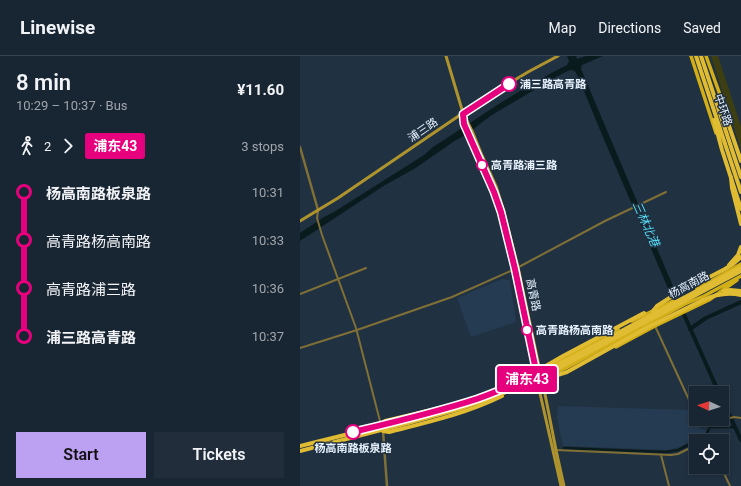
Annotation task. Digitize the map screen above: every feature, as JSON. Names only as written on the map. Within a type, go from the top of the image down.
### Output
[{"type":"highway","name":"中环路","points":[[696,56],[741,192]]},
{"type":"highway","name":"中环路","points":[[701,56],[741,176]]},
{"type":"highway","points":[[716,100],[726,117],[741,161]]},
{"type":"highway","points":[[710,102],[722,150],[741,209]]},
{"type":"highway","points":[[730,177],[741,224]]},
{"type":"highway","points":[[655,309],[679,292],[700,289],[713,275],[729,264],[738,255],[741,247]]},
{"type":"highway","points":[[713,275],[733,264],[741,257]]},
{"type":"highway","name":"杨高南路","points":[[492,397],[502,396],[530,384],[567,372],[648,327],[700,289],[741,267]]},
{"type":"highway","name":"杨高南路","points":[[683,301],[689,299],[700,289],[741,275]]},
{"type":"highway","points":[[660,318],[675,308],[703,300],[721,292],[730,290],[741,291]]},
{"type":"highway","points":[[710,297],[726,293],[741,295]]},
{"type":"highway","name":"杨高南路","points":[[482,398],[644,316],[675,308]]},
{"type":"highway","name":"杨高南路","points":[[300,451],[451,411],[492,397],[546,375],[605,342],[655,309]]},
{"type":"highway","name":"杨高南路","points":[[300,445],[405,420],[482,398],[546,371],[605,342],[660,318]]},
{"type":"highway","points":[[493,392],[451,405],[385,421],[382,428],[389,432],[438,420],[456,415],[502,396]]},
{"type":"main road","name":"高青路","points":[[446,56],[463,114],[464,124],[496,197],[506,230],[540,369]]},
{"type":"main road","name":"浦三路","points":[[300,221],[338,198],[528,72],[558,56]]},
{"type":"main road","points":[[691,56],[741,209]]},
{"type":"main road","points":[[706,56],[741,156]]},
{"type":"main road","name":"高青路","points":[[463,114],[468,122],[496,186],[508,225],[538,380],[561,486]]},
{"type":"main road","name":"杨高南路","points":[[690,293],[700,289],[741,263]]},
{"type":"main road","name":"杨高南路","points":[[683,301],[698,286],[741,263]]},
{"type":"main road","name":"杨高南路","points":[[683,301],[704,296],[741,275]]},
{"type":"main road","name":"杨高南路","points":[[540,369],[655,309],[675,308],[688,311],[714,297],[741,275]]},
{"type":"main road","points":[[672,319],[675,308]]},
{"type":"main road","name":"杨高南路","points":[[637,319],[644,316]]},
{"type":"main road","name":"杨高南路","points":[[300,445],[458,410],[514,390],[566,368],[660,318],[672,319]]},
{"type":"main road","points":[[532,382],[536,382],[538,380],[540,369],[626,321],[637,319]]},
{"type":"main road","name":"杨高南路","points":[[300,451],[358,437],[398,421],[538,380],[548,380],[566,373],[655,326],[672,319]]},
{"type":"main road","name":"高青路","points":[[538,380],[564,486]]},
{"type":"main road","name":"杨高南路","points":[[514,390],[538,380]]},
{"type":"street","points":[[300,147],[318,210],[317,218],[321,231],[357,330],[382,428],[388,486]]},
{"type":"street","points":[[300,348],[452,297],[516,268],[605,221],[666,192]]},
{"type":"street","points":[[300,294],[366,268]]},
{"type":"street","points":[[655,326],[689,400]]},
{"type":"street","points":[[729,419],[734,417],[741,418]]},
{"type":"street","points":[[554,450],[676,455],[689,448]]},
{"type":"street","points":[[661,455],[669,486]]},
{"type":"street","points":[[724,474],[730,486]]},
{"type":"shaded area","points":[[711,56],[718,56],[741,126],[741,150]]},
{"type":"shaded area","points":[[502,279],[510,280],[516,322],[471,337],[457,298]]},
{"type":"shaded area","points":[[558,406],[689,410],[689,426],[699,426],[700,429],[707,430],[704,434],[689,434],[689,442],[669,450],[563,446],[557,418]]},
{"type":"water","points":[[567,56],[576,56],[577,59],[586,56],[603,56],[582,65],[581,69],[675,291],[670,293],[579,79],[573,70],[558,76],[492,115],[470,132],[414,169],[385,185],[300,241],[300,233],[324,217],[424,155],[433,147],[516,94],[567,65],[569,61]]},
{"type":"waterway","points":[[690,329],[706,318],[741,302]]},
{"type":"waterway","name":"三林北港","points":[[682,310],[716,386]]},
{"type":"waterway","name":"三林北港","points":[[729,414],[741,440]]},
{"type":"waterway","points":[[564,448],[665,452],[678,450],[705,437],[710,427],[735,427]]},
{"type":"bus line","name":"浦东43","points":[[353,432],[457,405],[486,396],[537,375],[515,269],[501,212],[494,192],[464,124],[463,114],[509,84]]},
{"type":"place","name":"浦三路高青路","points":[[509,84]]},
{"type":"place","name":"高青路浦三路","points":[[482,165]]},
{"type":"place","name":"高青路杨高南路","points":[[527,330]]},
{"type":"place","name":"杨高南路板泉路","points":[[353,432]]}]
